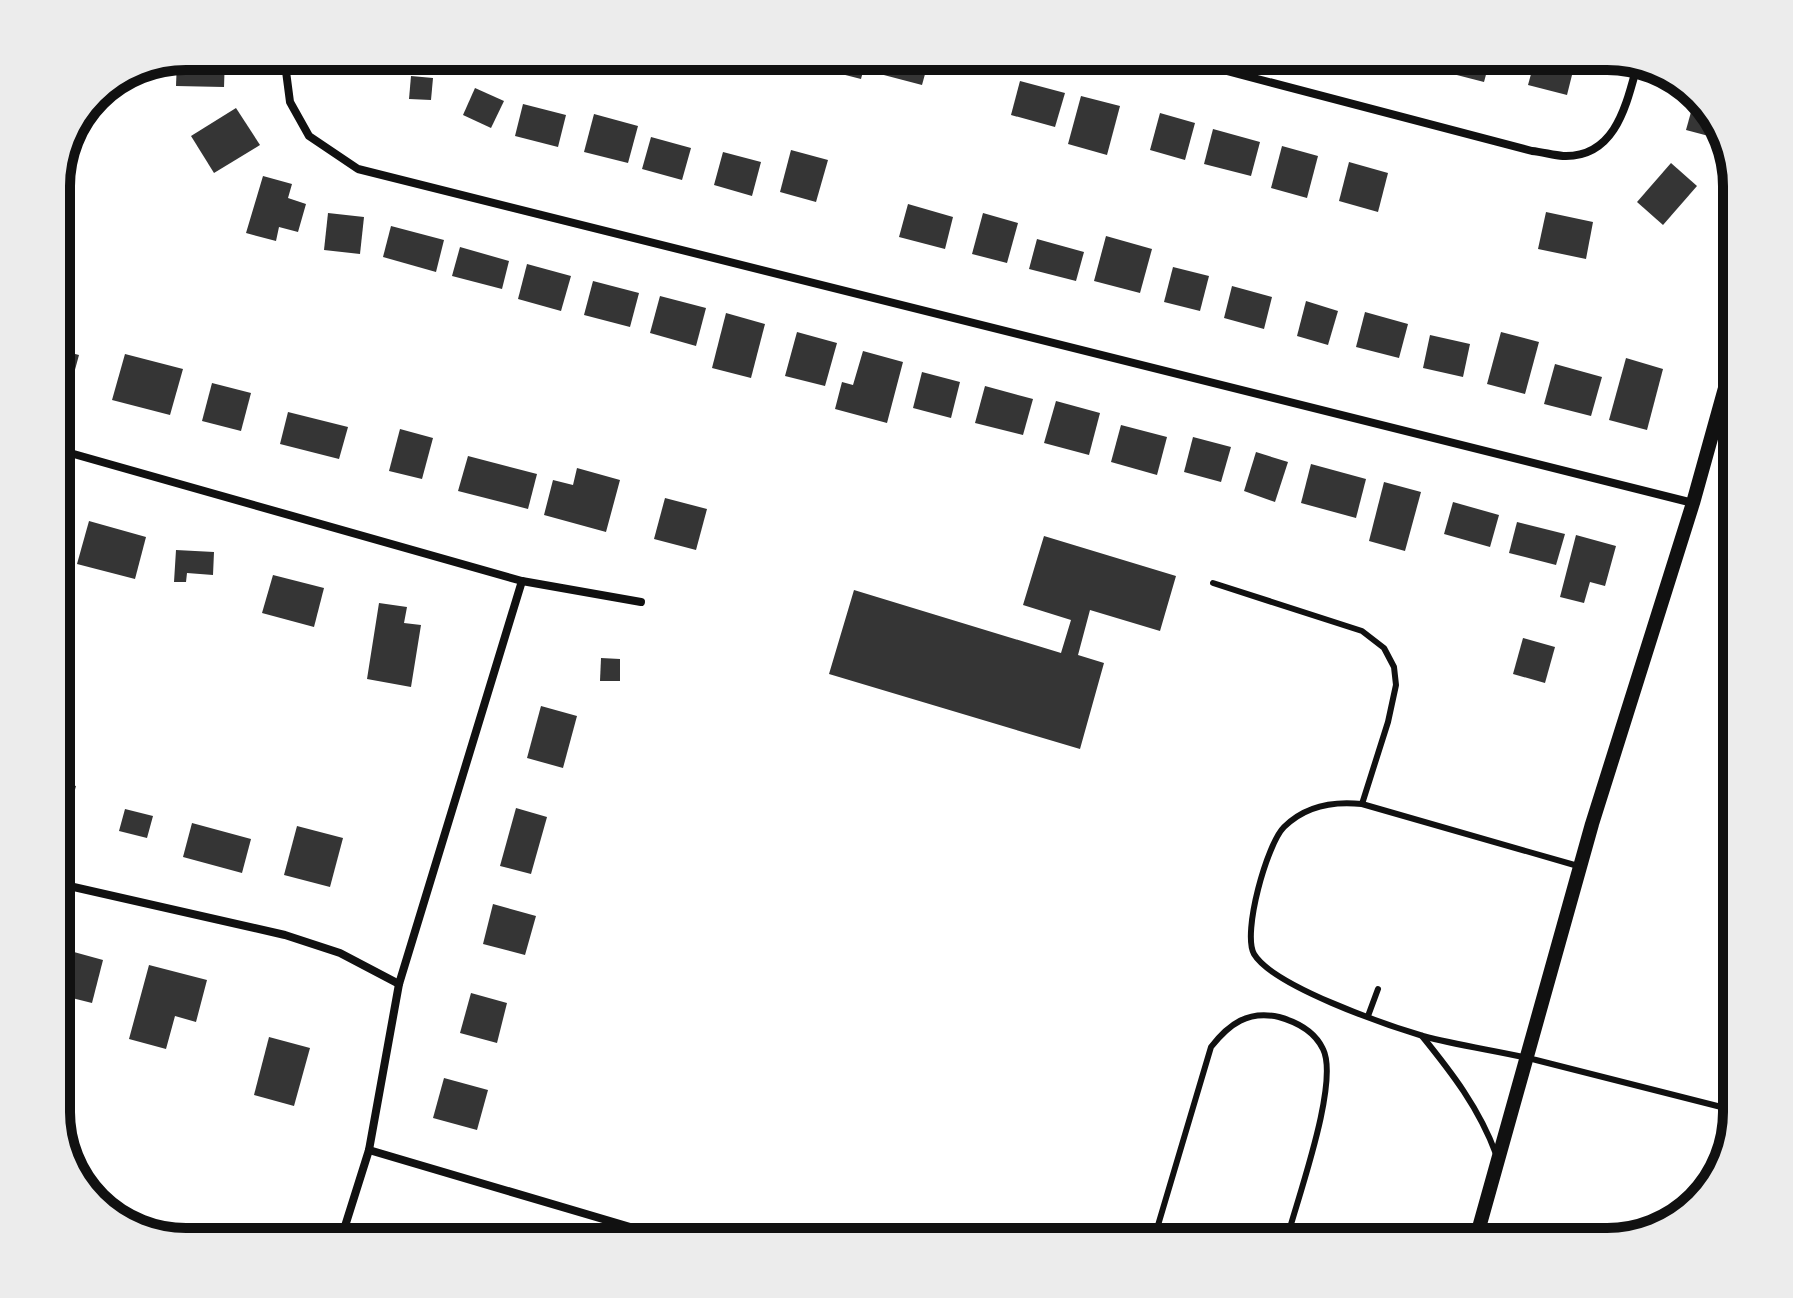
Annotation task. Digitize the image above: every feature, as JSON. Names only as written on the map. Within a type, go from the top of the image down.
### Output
[{"type":"street","points":[[286,70],[290,102],[309,136],[358,169],[1693,503]]},
{"type":"street","points":[[1223,70],[1532,151],[1564,156],[1587,154],[1605,143],[1619,124],[1635,74]]},
{"type":"street","points":[[1479,1228],[1580,866],[1693,503],[1723,395]]},
{"type":"street","points":[[70,453],[522,581],[641,602]]},
{"type":"street","points":[[344,1228],[369,1150],[399,984],[522,581]]},
{"type":"street","points":[[70,886],[285,935],[340,953],[399,984]]},
{"type":"street","points":[[369,1150],[634,1228]]},
{"type":"lane","points":[[1213,583],[1362,631],[1384,648],[1394,667],[1396,685],[1388,722],[1362,804]]},
{"type":"lane","points":[[1580,866],[1362,804],[1341,802],[1311,808],[1282,828],[1259,881],[1249,933],[1254,954],[1272,971],[1305,990],[1422,1036],[1723,1108]]},
{"type":"lane","points":[[1368,1016],[1378,989]]},
{"type":"lane","points":[[1157,1228],[1211,1047],[1226,1028],[1261,1015],[1281,1018],[1307,1029],[1324,1050],[1328,1070],[1324,1105],[1290,1228]]},
{"type":"lane","points":[[1422,1036],[1460,1084],[1484,1122],[1498,1159]]},
{"type":"building","points":[[225,70],[224,87],[176,86],[177,71]]},
{"type":"building","points":[[826,70],[863,70],[861,79]]},
{"type":"building","points":[[881,70],[926,70],[922,85],[880,74]]},
{"type":"building","points":[[1450,70],[1487,70],[1484,82],[1449,73]]},
{"type":"building","points":[[1532,70],[1573,70],[1567,95],[1528,85]]},
{"type":"building","points":[[411,76],[433,78],[431,100],[409,99]]},
{"type":"building","points":[[1020,81],[1065,93],[1055,127],[1011,115]]},
{"type":"building","points":[[475,88],[504,101],[491,128],[463,115]]},
{"type":"building","points":[[1081,96],[1120,106],[1107,155],[1068,144]]},
{"type":"building","points":[[523,104],[566,115],[558,147],[515,136]]},
{"type":"building","points":[[1692,107],[1712,137],[1686,130]]},
{"type":"building","points":[[236,108],[260,145],[214,173],[191,136]]},
{"type":"building","points":[[1160,113],[1195,123],[1185,160],[1150,150]]},
{"type":"building","points":[[594,114],[638,126],[628,163],[584,152]]},
{"type":"building","points":[[1213,129],[1260,142],[1251,176],[1204,164]]},
{"type":"building","points":[[651,137],[691,148],[682,180],[642,169]]},
{"type":"building","points":[[1282,146],[1318,156],[1307,198],[1271,188]]},
{"type":"building","points":[[791,150],[828,160],[816,202],[780,192]]},
{"type":"building","points":[[723,152],[761,162],[752,196],[714,185]]},
{"type":"building","points":[[1349,162],[1388,173],[1378,212],[1339,201]]},
{"type":"building","points":[[1671,163],[1697,186],[1663,225],[1637,202]]},
{"type":"building","points":[[263,176],[292,184],[288,198],[306,204],[298,232],[279,227],[276,241],[246,233]]},
{"type":"building","points":[[908,204],[953,217],[945,249],[899,237]]},
{"type":"building","points":[[1546,212],[1593,222],[1586,259],[1538,249]]},
{"type":"building","points":[[328,213],[364,217],[360,254],[324,250]]},
{"type":"building","points":[[983,213],[1018,223],[1007,263],[972,254]]},
{"type":"building","points":[[391,226],[444,240],[436,272],[383,257]]},
{"type":"building","points":[[1106,236],[1152,249],[1140,293],[1094,281]]},
{"type":"building","points":[[1037,239],[1084,252],[1076,281],[1029,269]]},
{"type":"building","points":[[460,247],[509,261],[502,289],[452,276]]},
{"type":"building","points":[[527,264],[571,276],[561,311],[518,299]]},
{"type":"building","points":[[1173,267],[1209,276],[1200,311],[1164,302]]},
{"type":"building","points":[[593,281],[639,293],[630,327],[584,315]]},
{"type":"building","points":[[1232,286],[1272,297],[1264,329],[1224,318]]},
{"type":"building","points":[[660,296],[706,308],[696,346],[650,333]]},
{"type":"building","points":[[1306,301],[1338,311],[1328,345],[1297,336]]},
{"type":"building","points":[[1365,312],[1408,324],[1399,358],[1356,347]]},
{"type":"building","points":[[726,313],[765,324],[751,378],[712,368]]},
{"type":"building","points":[[797,332],[837,343],[825,386],[785,376]]},
{"type":"building","points":[[1501,332],[1539,342],[1525,394],[1487,384]]},
{"type":"building","points":[[1430,335],[1470,344],[1463,377],[1423,368]]},
{"type":"building","points":[[863,351],[903,362],[887,423],[835,409],[842,382],[853,385]]},
{"type":"building","points":[[70,353],[79,355],[70,388]]},
{"type":"building","points":[[125,354],[183,369],[170,415],[112,400]]},
{"type":"building","points":[[1626,358],[1663,369],[1647,430],[1609,420]]},
{"type":"building","points":[[1555,364],[1602,377],[1591,416],[1544,404]]},
{"type":"building","points":[[922,372],[960,382],[951,418],[913,408]]},
{"type":"building","points":[[212,383],[251,393],[241,431],[202,421]]},
{"type":"building","points":[[985,386],[1033,399],[1023,435],[975,423]]},
{"type":"building","points":[[1056,401],[1100,413],[1089,455],[1044,443]]},
{"type":"building","points":[[288,412],[348,427],[339,459],[280,444]]},
{"type":"building","points":[[1121,425],[1167,437],[1157,475],[1111,462]]},
{"type":"building","points":[[400,429],[433,438],[422,479],[389,471]]},
{"type":"building","points":[[1193,437],[1231,447],[1221,482],[1184,472]]},
{"type":"building","points":[[1256,452],[1288,462],[1275,502],[1244,491]]},
{"type":"building","points":[[468,456],[537,474],[528,509],[458,491]]},
{"type":"building","points":[[1311,464],[1366,479],[1356,518],[1301,503]]},
{"type":"building","points":[[577,468],[620,480],[606,532],[544,515],[553,480],[573,485]]},
{"type":"building","points":[[1384,482],[1421,492],[1405,551],[1369,541]]},
{"type":"building","points":[[665,498],[707,509],[696,550],[654,539]]},
{"type":"building","points":[[1453,502],[1499,515],[1490,547],[1444,534]]},
{"type":"building","points":[[89,521],[146,537],[135,579],[77,564]]},
{"type":"building","points":[[1517,522],[1565,534],[1556,565],[1509,553]]},
{"type":"building","points":[[1576,535],[1616,546],[1605,586],[1590,582],[1584,603],[1560,597]]},
{"type":"building","points":[[1044,536],[1176,576],[1160,631],[1090,610],[1078,655],[1104,663],[1080,749],[829,674],[854,590],[1061,653],[1071,620],[1023,605]]},
{"type":"building","points":[[176,550],[214,552],[213,575],[187,573],[186,582],[174,582]]},
{"type":"building","points":[[273,575],[324,588],[314,627],[262,613]]},
{"type":"building","points":[[379,603],[407,607],[404,623],[421,625],[411,687],[367,679]]},
{"type":"building","points":[[1523,638],[1555,647],[1545,683],[1513,674]]},
{"type":"building","points":[[601,658],[620,659],[620,681],[600,681]]},
{"type":"building","points":[[541,706],[577,716],[563,768],[527,758]]},
{"type":"building","points":[[70,784],[76,786],[70,808]]},
{"type":"building","points":[[516,808],[547,817],[531,874],[500,866]]},
{"type":"building","points":[[125,809],[153,816],[147,838],[119,831]]},
{"type":"building","points":[[192,823],[251,839],[242,873],[183,857]]},
{"type":"building","points":[[297,826],[343,838],[330,887],[284,875]]},
{"type":"building","points":[[493,904],[536,916],[525,955],[483,944]]},
{"type":"building","points":[[70,951],[103,960],[92,1003],[70,998]]},
{"type":"building","points":[[149,965],[207,980],[196,1022],[175,1016],[166,1049],[129,1039]]},
{"type":"building","points":[[471,993],[507,1003],[497,1043],[460,1033]]},
{"type":"building","points":[[269,1037],[310,1048],[294,1106],[254,1095]]},
{"type":"building","points":[[444,1078],[488,1090],[477,1130],[433,1118]]}]
